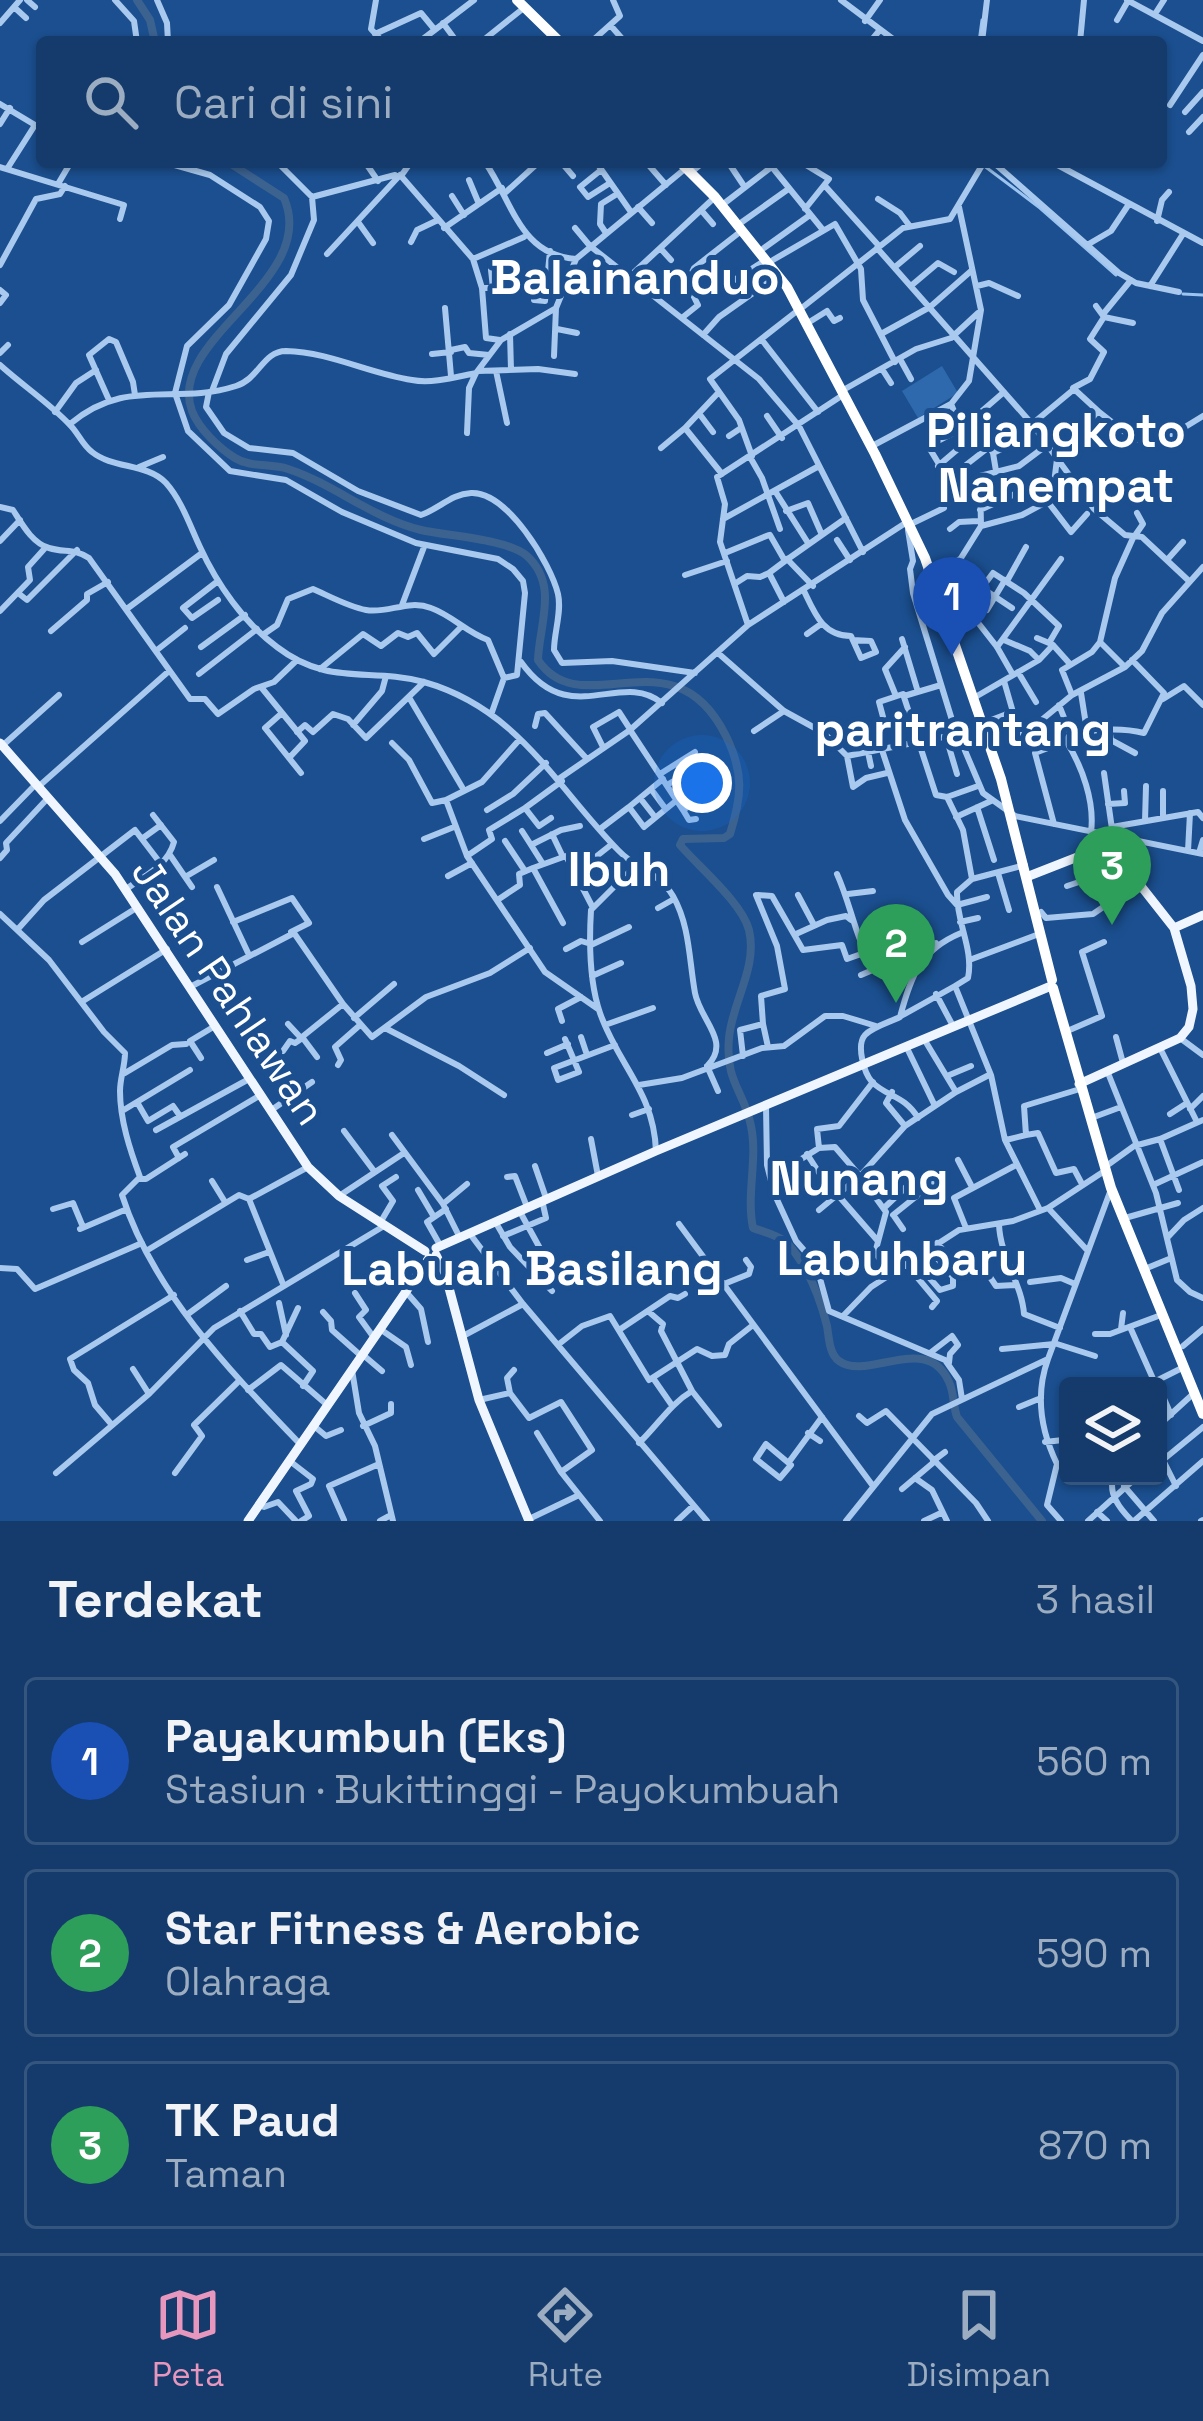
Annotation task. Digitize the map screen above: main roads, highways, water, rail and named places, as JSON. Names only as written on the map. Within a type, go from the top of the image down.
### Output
[{"type":"highway","points":[[522,2],[553,36]]},
{"type":"highway","points":[[693,168],[762,249],[801,308],[936,578],[973,689]]},
{"type":"highway","points":[[762,249],[811,321],[844,392]]},
{"type":"highway","points":[[860,422],[925,558],[987,730],[1099,1137]]},
{"type":"highway","points":[[1028,872],[1041,912],[1054,984]]},
{"type":"highway","points":[[1081,1085],[1112,1186],[1200,1403]]},
{"type":"highway","points":[[1112,1186],[1161,1315],[1184,1346],[1200,1403]]},
{"type":"main road","name":"Jalan Pahlawan","points":[[1,744],[126,890],[308,1167],[339,1196],[433,1251]]},
{"type":"main road","points":[[1028,872],[1111,848],[1174,928],[1193,997],[1189,1027],[1180,1038],[1081,1085]]},
{"type":"main road","points":[[1174,928],[1203,915]]},
{"type":"main road","points":[[248,1521],[433,1251],[464,1233],[1054,984]]},
{"type":"main road","points":[[433,1251],[445,1274],[479,1400],[528,1521]]},
{"type":"waterway","points":[[137,0],[154,36]]},
{"type":"waterway","points":[[980,36],[982,20]]},
{"type":"waterway","points":[[237,168],[284,198],[289,228],[281,256],[264,283],[200,359],[190,385],[195,418],[216,443],[241,461],[305,475],[403,525],[492,542],[527,556],[537,567],[545,592],[538,660],[557,678],[578,685],[655,682],[680,688],[705,705],[726,736],[736,762],[737,808],[730,834],[724,838],[683,839],[680,845],[729,897],[749,930],[750,958],[731,1025],[729,1053],[753,1138],[753,1228],[783,1240],[801,1261],[839,1361],[865,1366],[912,1358],[939,1367],[951,1386],[957,1417],[1042,1521]]},
{"type":"waterway","points":[[987,168],[1116,275]]},
{"type":"waterway","points":[[1183,294],[1203,295]]},
{"type":"place","name":"Payakumbuh (Eks)","points":[[952,656]]},
{"type":"place","name":"TK Paud","points":[[1112,925]]},
{"type":"place","name":"Star Fitness & Aerobic","points":[[896,1003]]},
{"type":"district","name":"Balainanduo","points":[[635,277]]},
{"type":"district","name":"Piliangkoto Nanempat","points":[[1056,458]]},
{"type":"district","name":"paritrantang","points":[[963,729]]},
{"type":"district","name":"Ibuh","points":[[619,869]]},
{"type":"district","name":"Nunang","points":[[859,1178]]},
{"type":"district","name":"Labuhbaru","points":[[902,1258]]},
{"type":"district","name":"Labuah Basilang","points":[[532,1268]]}]
